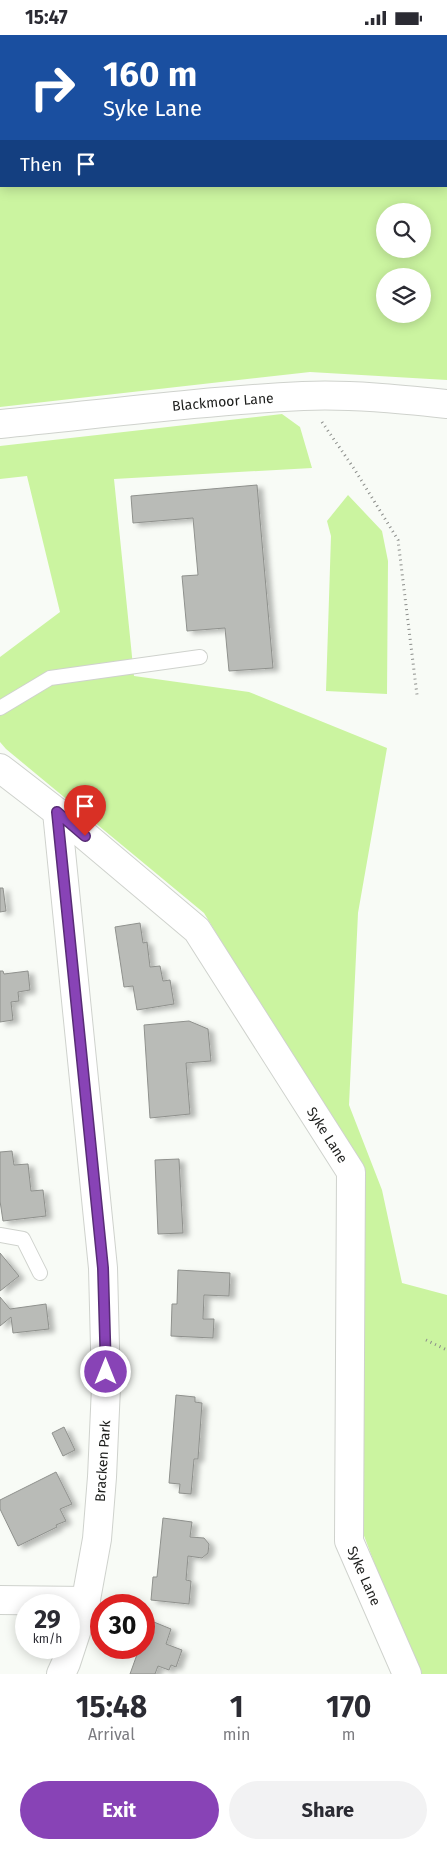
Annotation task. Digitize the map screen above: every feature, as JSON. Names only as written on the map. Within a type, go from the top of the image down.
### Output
[{"type":"street","name":"Blackmoor Lane","points":[[0,424],[305,396],[396,398],[447,404]]},
{"type":"street","name":"Syke Lane","points":[[0,768],[57,812],[197,930],[350,1172],[349,1541],[407,1674]]},
{"type":"street","name":"Bracken Park","points":[[57,812],[103,1268],[106,1343],[106,1409],[97,1539],[86,1601],[61,1674]]},
{"type":"street","points":[[0,1600],[86,1601]]},
{"type":"lane","points":[[0,708],[50,678],[200,657]]},
{"type":"lane","points":[[0,1235],[23,1239],[40,1273]]},
{"type":"path","points":[[305,396],[355,470],[398,540],[417,695]]},
{"type":"path","points":[[426,1340],[447,1350]]},
{"type":"green space","points":[[0,187],[447,187],[447,380],[310,372],[0,407]]},
{"type":"green space","points":[[282,414],[300,427],[312,468],[114,479],[134,676],[249,692],[387,748],[358,913],[349,1105],[382,1190],[402,1283],[447,1295],[447,1674],[416,1674],[363,1533],[363,1177],[204,913],[6,749],[0,742],[0,657],[60,612],[27,476],[0,479],[0,446]]},
{"type":"green space","points":[[348,495],[382,531],[388,561],[387,694],[326,691],[331,536],[327,521]]},
{"type":"building","points":[[257,485],[273,668],[229,671],[225,628],[187,631],[182,576],[198,575],[193,518],[133,523],[131,496]]},
{"type":"building","points":[[0,888],[3,888],[6,911],[0,912]]},
{"type":"building","points":[[140,923],[143,943],[147,942],[150,967],[160,966],[163,981],[170,980],[174,1004],[137,1010],[133,986],[124,987],[115,927]]},
{"type":"building","points":[[0,971],[3,971],[4,974],[28,971],[30,990],[18,992],[19,1001],[11,1002],[13,1020],[0,1022]]},
{"type":"building","points":[[189,1021],[208,1029],[211,1061],[186,1063],[190,1114],[150,1118],[144,1025]]},
{"type":"building","points":[[12,1151],[14,1165],[28,1164],[31,1191],[43,1190],[46,1216],[3,1221],[0,1201],[0,1152]]},
{"type":"building","points":[[179,1159],[183,1233],[158,1234],[155,1160]]},
{"type":"building","points":[[0,1253],[19,1276],[0,1291]]},
{"type":"building","points":[[178,1270],[230,1273],[229,1296],[204,1295],[203,1319],[214,1319],[213,1338],[171,1336],[172,1304],[177,1304]]},
{"type":"building","points":[[0,1297],[10,1309],[46,1304],[49,1329],[13,1333],[11,1317],[0,1326]]},
{"type":"building","points":[[176,1395],[195,1397],[195,1402],[202,1403],[198,1459],[194,1459],[191,1494],[179,1493],[180,1484],[169,1483]]},
{"type":"building","points":[[64,1427],[75,1450],[63,1456],[52,1433]]},
{"type":"building","points":[[56,1472],[72,1504],[60,1509],[66,1521],[18,1546],[0,1509],[0,1500]]},
{"type":"building","points":[[163,1518],[192,1522],[190,1537],[204,1538],[209,1544],[208,1553],[202,1558],[188,1556],[186,1580],[191,1581],[189,1604],[155,1600],[155,1594],[152,1594],[153,1577],[157,1577]]},
{"type":"building","points":[[155,1622],[171,1629],[166,1644],[182,1650],[176,1667],[171,1665],[169,1670],[158,1666],[155,1674],[130,1674],[135,1659],[155,1659]]},
{"type":"route","points":[[85,836],[57,812],[103,1268],[106,1372]]}]
